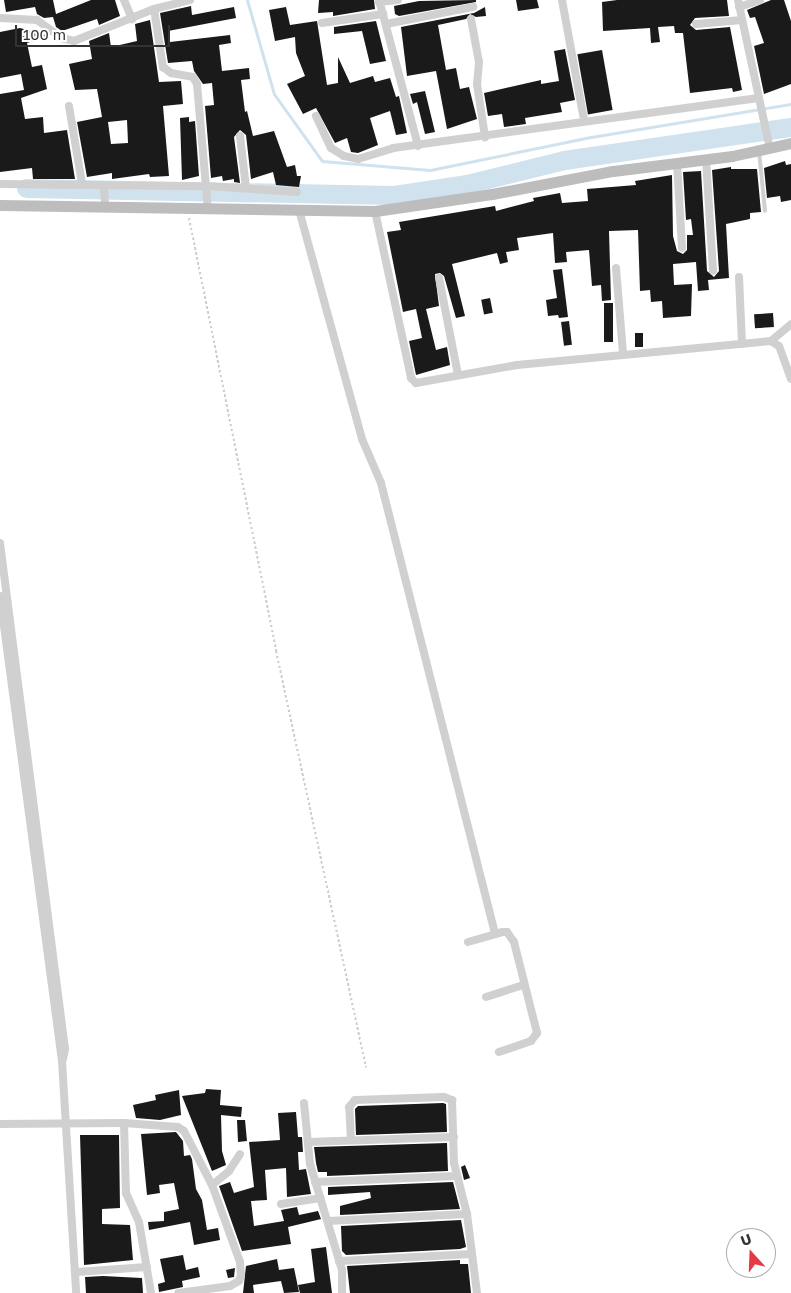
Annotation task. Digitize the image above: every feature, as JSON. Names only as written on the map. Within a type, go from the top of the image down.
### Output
[{"type":"main road","points":[[0,205],[105,203],[187,208],[208,205],[299,210],[374,211],[706,159],[791,143]]},
{"type":"street","points":[[124,0],[132,19]]},
{"type":"street","points":[[0,18],[37,20],[67,41],[132,19],[154,9],[190,0]]},
{"type":"street","points":[[398,0],[379,1],[418,146]]},
{"type":"street","points":[[562,0],[584,120]]},
{"type":"street","points":[[760,0],[739,4],[766,148]]},
{"type":"street","points":[[386,24],[473,7]]},
{"type":"street","points":[[154,9],[163,67],[171,73],[193,77],[197,84],[208,205]]},
{"type":"street","points":[[322,23],[383,14]]},
{"type":"street","points":[[471,20],[479,62],[477,84],[485,137]]},
{"type":"street","points":[[696,24],[742,20]]},
{"type":"street","points":[[316,116],[331,148],[352,159],[393,148],[485,137],[584,120],[758,102]]},
{"type":"street","points":[[69,106],[82,184]]},
{"type":"street","points":[[240,136],[246,188]]},
{"type":"street","points":[[706,159],[713,271]]},
{"type":"street","points":[[677,163],[682,248]]},
{"type":"street","points":[[0,184],[246,188],[297,192]]},
{"type":"street","points":[[104,187],[105,203]]},
{"type":"street","points":[[299,210],[362,439],[381,484],[495,933]]},
{"type":"street","points":[[374,211],[413,381],[421,383],[458,375],[622,354],[770,341],[791,324]]},
{"type":"street","points":[[616,268],[622,354]]},
{"type":"street","points":[[739,277],[742,344]]},
{"type":"street","points":[[438,278],[458,375]]},
{"type":"street","points":[[770,341],[779,346],[791,379]]},
{"type":"street","points":[[0,543],[65,1049],[62,1061]]},
{"type":"street","points":[[0,596],[62,1061],[68,1123],[76,1293]]},
{"type":"street","points":[[468,942],[495,933],[507,932],[511,936],[523,985],[537,1027],[536,1038],[499,1052]]},
{"type":"street","points":[[486,997],[523,985]]},
{"type":"street","points":[[351,1140],[349,1107],[355,1100],[448,1098],[453,1104],[457,1176],[467,1214],[477,1293]]},
{"type":"street","points":[[304,1104],[315,1182],[339,1261],[342,1293]]},
{"type":"street","points":[[124,1123],[126,1193],[138,1222],[151,1293]]},
{"type":"street","points":[[0,1124],[124,1123],[178,1127],[184,1130],[212,1185],[240,1262],[241,1275],[239,1281],[230,1286],[178,1293]]},
{"type":"street","points":[[308,1142],[454,1136]]},
{"type":"street","points":[[212,1185],[229,1171],[240,1154]]},
{"type":"street","points":[[315,1182],[457,1176]]},
{"type":"street","points":[[281,1204],[321,1198]]},
{"type":"street","points":[[328,1221],[467,1214]]},
{"type":"street","points":[[339,1261],[472,1254]]},
{"type":"street","points":[[76,1272],[147,1267]]},
{"type":"lane","points":[[765,211],[766,148]]},
{"type":"path","points":[[187,208],[276,651],[366,1067]]},
{"type":"building","points":[[4,0],[53,0],[56,14],[91,0],[115,0],[120,16],[99,25],[97,19],[62,31],[56,27],[53,17],[44,18],[37,14],[35,7],[6,12]]},
{"type":"building","points":[[319,0],[374,0],[375,9],[333,16],[333,12],[318,13]]},
{"type":"building","points":[[476,0],[476,2],[399,16],[395,14],[394,6],[419,1]]},
{"type":"building","points":[[516,0],[537,0],[539,8],[518,11]]},
{"type":"building","points":[[617,0],[727,0],[729,16],[695,18],[690,25],[696,30],[730,27],[742,90],[733,92],[732,88],[690,93],[683,33],[675,33],[674,26],[658,27],[660,42],[651,43],[650,28],[603,31],[602,2]]},
{"type":"building","points":[[771,0],[784,0],[791,21],[791,84],[764,94],[754,46],[764,43],[755,17],[750,18],[747,10]]},
{"type":"building","points":[[191,6],[192,15],[234,7],[236,18],[168,31],[170,42],[230,35],[231,43],[219,45],[222,71],[249,68],[250,79],[241,80],[245,112],[247,111],[253,136],[274,131],[287,167],[295,165],[297,176],[301,176],[299,187],[276,185],[273,172],[251,179],[246,135],[240,130],[234,137],[240,183],[234,182],[234,179],[223,181],[222,176],[211,178],[205,106],[214,105],[212,83],[203,84],[194,71],[192,61],[168,63],[160,13]]},
{"type":"building","points":[[286,7],[290,25],[317,21],[327,85],[338,83],[338,57],[350,83],[373,76],[375,82],[390,78],[396,97],[399,96],[407,133],[396,135],[390,111],[370,118],[378,145],[358,153],[351,152],[347,138],[335,143],[316,108],[303,114],[287,84],[305,76],[296,53],[295,37],[275,41],[269,10]]},
{"type":"building","points":[[485,7],[486,16],[476,17],[470,14],[466,19],[438,25],[446,70],[456,68],[460,89],[469,87],[477,119],[447,129],[436,71],[407,76],[401,27],[474,13]]},
{"type":"building","points":[[150,20],[159,82],[181,81],[183,104],[163,106],[169,176],[150,177],[149,174],[112,179],[112,173],[87,177],[77,122],[102,117],[97,89],[75,90],[69,64],[92,59],[89,41],[109,33],[111,47],[137,41],[135,24]],"holes":[[[127,120],[128,143],[111,144],[108,122]]]},
{"type":"building","points":[[376,21],[386,61],[370,64],[362,31],[334,34],[334,27]]},
{"type":"building","points":[[20,28],[49,36],[27,43],[32,67],[42,65],[47,89],[21,98],[25,119],[43,117],[44,133],[67,130],[75,179],[33,179],[32,168],[0,172],[0,94],[24,90],[21,74],[0,78],[0,32]]},
{"type":"building","points":[[565,49],[575,100],[560,103],[562,112],[525,118],[526,124],[504,127],[502,114],[488,116],[484,93],[541,80],[541,84],[559,81],[554,51]]},
{"type":"building","points":[[602,50],[613,110],[588,114],[577,54]]},
{"type":"building","points":[[425,91],[435,132],[425,134],[417,102],[413,104],[410,94]]},
{"type":"building","points":[[189,117],[189,122],[195,121],[199,176],[182,180],[180,118]]},
{"type":"building","points":[[785,161],[786,165],[791,164],[791,200],[781,202],[780,196],[767,198],[764,168]]},
{"type":"building","points":[[731,167],[731,169],[757,169],[761,212],[750,213],[750,219],[726,224],[729,278],[708,280],[709,290],[698,291],[696,262],[673,264],[674,285],[692,284],[691,316],[663,318],[662,301],[651,302],[650,290],[640,291],[638,230],[609,231],[611,300],[602,301],[601,285],[592,286],[589,250],[566,252],[567,262],[555,263],[553,233],[517,238],[519,250],[506,252],[508,262],[500,264],[497,253],[452,264],[465,316],[456,318],[444,276],[440,273],[435,274],[439,306],[426,309],[436,350],[447,347],[450,365],[416,375],[409,341],[422,338],[416,309],[403,312],[387,232],[401,230],[399,222],[495,206],[496,211],[534,201],[533,198],[560,193],[562,203],[588,201],[587,189],[636,185],[635,181],[672,175],[673,236],[677,251],[683,254],[687,250],[687,235],[693,235],[691,219],[686,220],[683,172],[701,171],[707,271],[714,277],[719,271],[712,170]]},
{"type":"building","points":[[562,269],[568,317],[559,318],[558,315],[548,316],[546,300],[557,298],[553,270]]},
{"type":"building","points":[[490,298],[493,313],[484,314],[481,300]]},
{"type":"building","points":[[604,303],[613,303],[613,342],[604,342]]},
{"type":"building","points":[[773,313],[774,327],[755,328],[754,314]]},
{"type":"building","points":[[569,321],[572,345],[564,346],[561,322]]},
{"type":"building","points":[[635,333],[643,333],[643,347],[635,347]]},
{"type":"building","points":[[206,1089],[221,1090],[220,1105],[242,1107],[241,1117],[221,1115],[222,1151],[226,1165],[212,1171],[182,1096],[205,1093]]},
{"type":"building","points":[[179,1090],[181,1115],[160,1120],[136,1118],[133,1105],[156,1100],[155,1095]]},
{"type":"building","points":[[446,1104],[447,1132],[356,1135],[355,1109],[358,1106]]},
{"type":"building","points":[[296,1112],[298,1137],[302,1137],[303,1152],[298,1152],[299,1170],[306,1169],[311,1194],[287,1197],[286,1168],[265,1170],[267,1200],[251,1201],[254,1226],[284,1221],[281,1210],[297,1207],[299,1215],[318,1211],[321,1219],[288,1227],[291,1244],[242,1251],[219,1186],[230,1182],[234,1193],[254,1187],[249,1142],[280,1140],[278,1113]]},
{"type":"building","points":[[237,1120],[245,1120],[247,1141],[238,1142]]},
{"type":"building","points":[[176,1132],[183,1141],[184,1156],[190,1155],[192,1159],[196,1189],[202,1200],[207,1230],[218,1228],[220,1240],[194,1245],[190,1222],[149,1230],[148,1222],[164,1221],[164,1212],[179,1209],[174,1183],[159,1185],[160,1193],[147,1195],[141,1134]]},
{"type":"building","points":[[80,1135],[119,1135],[120,1208],[102,1209],[102,1224],[130,1225],[133,1260],[84,1265]]},
{"type":"building","points":[[447,1143],[448,1171],[327,1176],[327,1172],[318,1172],[314,1147]]},
{"type":"building","points":[[465,1165],[470,1178],[464,1180],[461,1167]]},
{"type":"building","points":[[453,1182],[460,1209],[340,1215],[340,1206],[371,1198],[370,1192],[328,1195],[328,1187]]},
{"type":"building","points":[[461,1220],[466,1247],[460,1249],[346,1255],[342,1251],[341,1226]]},
{"type":"building","points":[[326,1247],[332,1293],[300,1293],[298,1285],[315,1282],[311,1249]]},
{"type":"building","points":[[183,1255],[186,1270],[198,1267],[200,1277],[182,1281],[183,1287],[159,1292],[158,1284],[165,1282],[160,1259]]},
{"type":"building","points":[[277,1259],[279,1270],[294,1268],[299,1292],[284,1293],[281,1281],[253,1285],[254,1293],[243,1293],[246,1266]]},
{"type":"building","points":[[460,1260],[460,1264],[468,1264],[471,1293],[350,1293],[347,1266]]},
{"type":"building","points":[[235,1268],[234,1277],[228,1278],[226,1270]]},
{"type":"building","points":[[85,1277],[142,1278],[143,1293],[86,1293]]},
{"type":"waterway","points":[[247,0],[274,94],[322,161],[430,170],[591,137],[791,104]]},
{"type":"waterway","points":[[26,188],[394,195],[467,184],[564,160],[791,127]]}]
